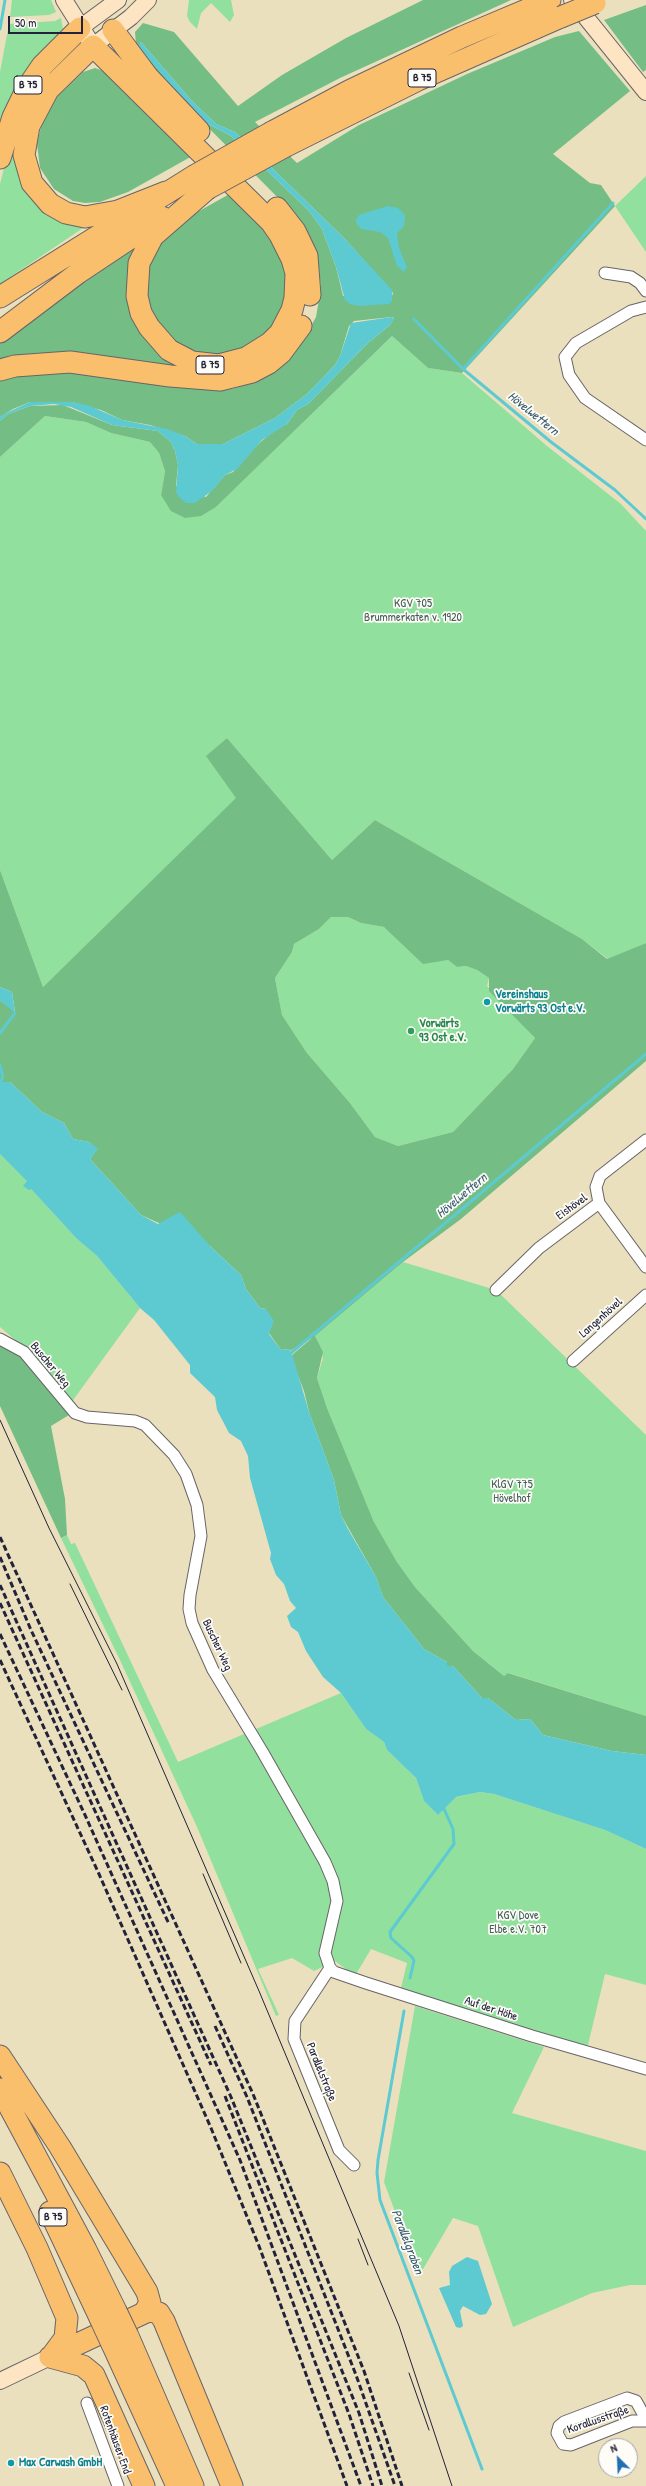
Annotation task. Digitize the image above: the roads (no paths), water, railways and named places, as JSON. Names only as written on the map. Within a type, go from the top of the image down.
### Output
[{"type":"highway","name":"B 75","points":[[0,332],[200,182],[279,139],[418,80],[558,4],[599,2]]},
{"type":"highway","name":"B 75","points":[[0,158],[13,117],[27,88],[42,66],[80,28]]},
{"type":"highway","name":"B 75","points":[[0,370],[15,366],[70,362],[204,380],[235,378],[269,364],[282,353],[293,340],[306,315],[311,287],[310,271],[307,256],[295,231],[280,211],[188,121],[148,77],[113,30]]},
{"type":"highway","name":"B 75","points":[[93,46],[270,222],[280,235],[292,259],[296,274],[295,298],[292,310],[280,333],[270,343],[246,358],[219,365],[192,362],[169,350],[149,327],[141,313],[137,296],[139,263],[153,236],[200,182],[166,192],[118,211],[84,217],[66,213],[50,204],[32,183],[24,155],[29,126],[48,90],[93,46]]},
{"type":"highway","name":"B 75","points":[[0,297],[166,192]]},
{"type":"highway","points":[[0,2056],[60,2147],[147,2292],[150,2303],[144,2313]]},
{"type":"highway","name":"B 75","points":[[0,2089],[86,2250],[108,2314]]},
{"type":"highway","name":"B 75","points":[[0,2120],[52,2216],[108,2314],[193,2486]]},
{"type":"highway","name":"B 75","points":[[0,2173],[37,2248],[68,2318],[65,2338],[50,2358]]},
{"type":"highway","points":[[50,2358],[144,2313],[157,2312],[164,2321],[232,2486]]},
{"type":"highway","name":"B 75","points":[[120,2340],[177,2486]]},
{"type":"highway","points":[[50,2358],[83,2366],[94,2375],[144,2486]]},
{"type":"street","points":[[64,0],[80,28],[93,46],[148,0]]},
{"type":"street","points":[[80,28],[97,6],[118,0]]},
{"type":"street","points":[[558,4],[646,92]]},
{"type":"street","points":[[97,6],[113,30]]},
{"type":"street","points":[[605,273],[631,277],[640,283],[646,291]]},
{"type":"street","points":[[646,306],[631,311],[576,343],[565,357],[569,375],[585,398],[646,440]]},
{"type":"street","name":"Eishövel","points":[[496,1290],[539,1248],[599,1203],[596,1187],[600,1176],[646,1140]]},
{"type":"street","points":[[599,1203],[646,1267]]},
{"type":"street","name":"Langenhövel","points":[[573,1361],[646,1295]]},
{"type":"street","name":"Buscher Weg","points":[[0,1339],[24,1352],[75,1413],[87,1417],[135,1421],[146,1425],[155,1433],[182,1467],[197,1505],[201,1536],[189,1603],[192,1624],[213,1670],[262,1751],[325,1862],[333,1881],[337,1901],[325,1953],[330,1968]]},
{"type":"street","name":"Auf der Höhe","points":[[330,1968],[334,1972],[366,1983],[532,2036],[646,2069]]},
{"type":"street","name":"Parallelstraße","points":[[330,1968],[295,2021],[294,2039],[339,2150],[354,2165]]},
{"type":"street","points":[[0,2381],[50,2358]]},
{"type":"street","name":"Korallusstraße","points":[[627,2398],[636,2402],[646,2420],[632,2421],[571,2445],[563,2444],[557,2433],[559,2426],[564,2422],[627,2398]]},
{"type":"street","name":"Rotenhäuser End","points":[[87,2403],[118,2486]]},
{"type":"water","points":[[141,42],[192,101],[216,124],[235,132],[345,239],[392,290],[392,301],[389,304],[359,306],[350,304],[345,300],[336,267],[322,229],[309,211],[231,136],[208,124],[176,91],[138,46]]},
{"type":"water","points":[[388,206],[398,208],[405,215],[404,226],[397,233],[399,248],[407,267],[404,272],[397,266],[388,238],[380,232],[361,229],[356,220],[359,215]]},
{"type":"water","points":[[392,317],[394,319],[390,325],[368,343],[308,404],[297,410],[287,424],[262,440],[237,469],[225,475],[212,491],[195,503],[186,503],[176,492],[178,465],[175,451],[171,442],[158,431],[112,425],[71,407],[54,404],[30,406],[8,414],[0,421],[0,417],[4,414],[30,402],[72,402],[90,406],[122,420],[167,429],[185,436],[197,444],[223,444],[275,418],[307,394],[335,365],[340,356],[351,323]]},
{"type":"water","points":[[0,987],[12,992],[15,1013],[0,1000]]},
{"type":"water","points":[[0,1082],[10,1082],[42,1112],[64,1123],[73,1139],[89,1142],[98,1149],[90,1159],[141,1215],[158,1224],[180,1212],[210,1246],[241,1275],[246,1289],[260,1308],[266,1309],[274,1321],[269,1334],[281,1350],[289,1349],[293,1357],[309,1412],[334,1480],[341,1515],[376,1577],[383,1597],[424,1649],[447,1662],[447,1666],[453,1666],[482,1698],[488,1698],[516,1720],[530,1719],[543,1735],[612,1751],[646,1755],[646,1849],[605,1830],[494,1794],[480,1792],[456,1797],[438,1815],[424,1801],[416,1778],[387,1750],[384,1742],[366,1729],[341,1693],[323,1677],[306,1651],[298,1632],[291,1627],[287,1616],[296,1608],[290,1601],[284,1584],[276,1575],[270,1559],[271,1553],[250,1478],[248,1456],[241,1441],[229,1433],[217,1410],[215,1397],[190,1373],[190,1365],[154,1320],[140,1308],[97,1256],[77,1239],[31,1189],[29,1190],[23,1186],[27,1181],[0,1154]]},
{"type":"water","points":[[467,2257],[478,2261],[492,2304],[486,2314],[480,2315],[463,2306],[460,2311],[463,2326],[460,2328],[456,2327],[439,2288],[450,2285],[449,2272],[452,2266]]},
{"type":"waterway","points":[[0,29],[5,0]]},
{"type":"waterway","points":[[463,369],[613,203]]},
{"type":"waterway","name":"Hövelwettern","points":[[414,319],[463,369],[551,442],[615,490],[646,519]]},
{"type":"waterway","points":[[0,1033],[15,1013]]},
{"type":"waterway","name":"Hövelwettern","points":[[291,1353],[646,1054]]},
{"type":"waterway","points":[[0,1065],[3,1077],[0,1082]]},
{"type":"waterway","points":[[410,1978],[414,1961],[412,1957],[391,1938],[390,1932],[454,1844],[453,1829],[444,1809]]},
{"type":"waterway","name":"Parallelgraben","points":[[404,2011],[378,2160],[377,2173],[380,2200],[482,2469]]},
{"type":"tram line","points":[[0,1420],[49,1528],[117,1664],[259,1991],[399,2326],[452,2486]]},
{"type":"tram line","points":[[70,1584],[122,1690]]},
{"type":"tram line","points":[[203,1874],[241,1963]]},
{"type":"tram line","points":[[358,2239],[368,2265]]},
{"type":"tram line","points":[[409,2373],[429,2430]]},
{"type":"railway","points":[[0,1537],[253,2094],[364,2371],[402,2486]]},
{"type":"railway","points":[[0,1557],[31,1630],[169,1924]]},
{"type":"railway","points":[[0,1585],[231,2097],[359,2413],[382,2486]]},
{"type":"railway","points":[[0,1603],[211,2065]]},
{"type":"railway","points":[[0,1634],[85,1815],[240,2160],[361,2486]]},
{"type":"railway","points":[[0,1660],[99,1874],[211,2128],[259,2246],[347,2486]]},
{"type":"railway","points":[[215,2026],[247,2097],[356,2375],[395,2486]]},
{"type":"railway","points":[[225,2096],[349,2414],[373,2486]]},
{"type":"place","name":"Vereinshaus Vorwärts 93 Ost e.V.","points":[[487,1002]]},
{"type":"place","name":"Vorwärts 93 Ost e.V.","points":[[411,1031]]},
{"type":"place","name":"Max Carwash GmbH","points":[[11,2463]]},
{"type":"park label","name":"KGV 705 Brummerkaten v. 1920","points":[[413,611]]},
{"type":"park label","name":"KlGV 775 Hövelhof","points":[[512,1492]]},
{"type":"park label","name":"KGV Dove Elbe e.V. 707","points":[[518,1923]]}]
